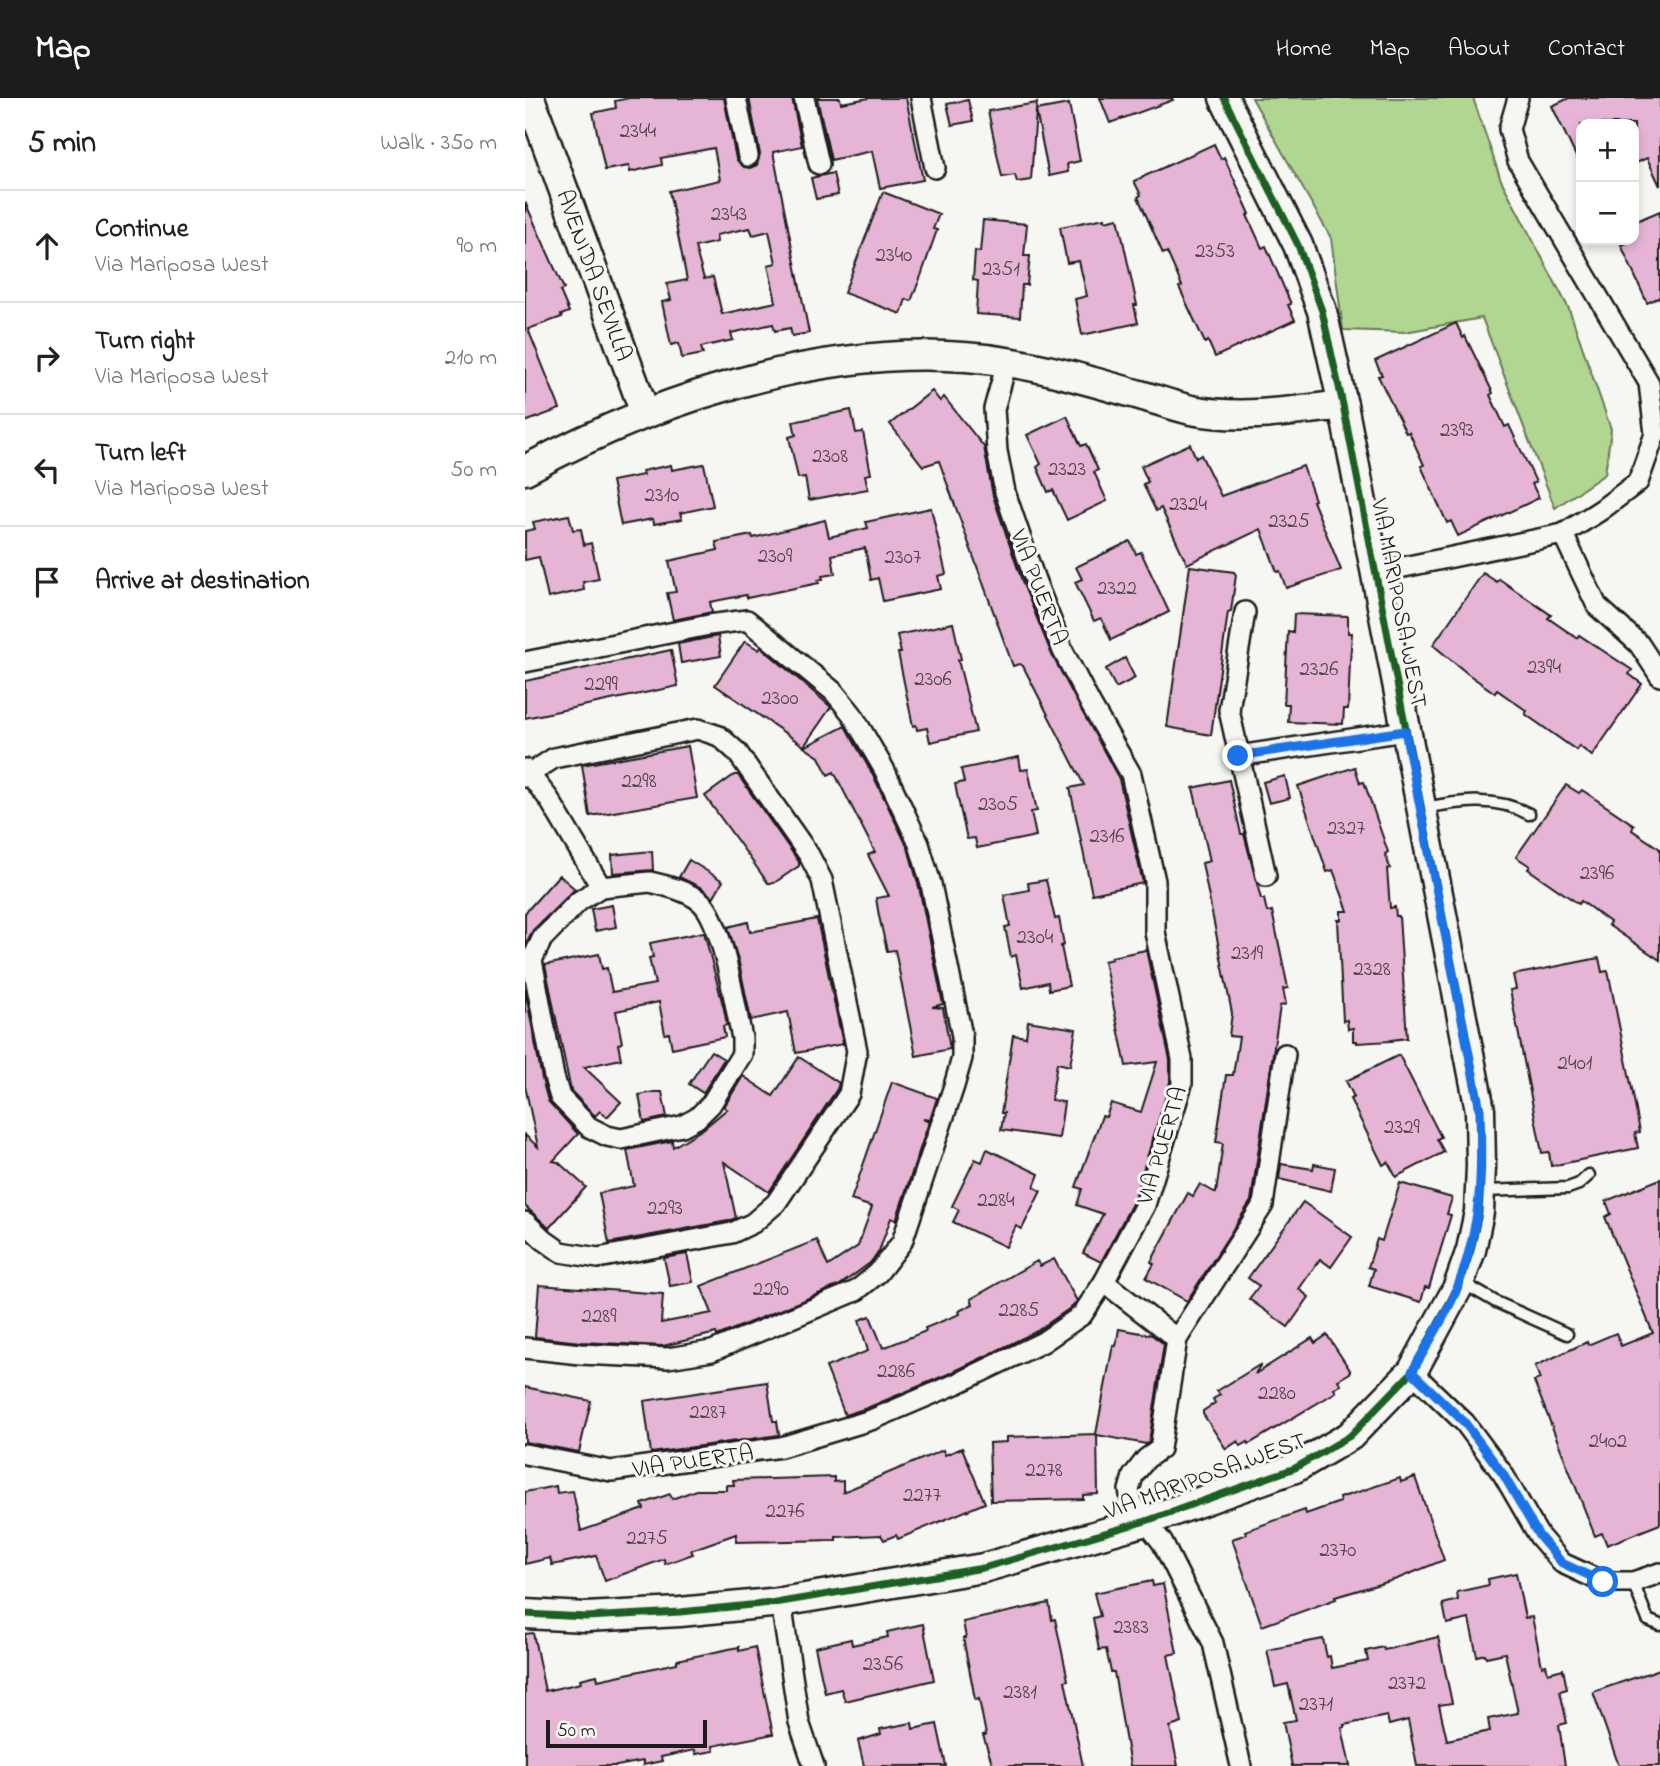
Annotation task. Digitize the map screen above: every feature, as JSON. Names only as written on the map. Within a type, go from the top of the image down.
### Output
[{"type":"street","name":"AVENIDA SEVILLA","points":[[530,98],[645,413]]},
{"type":"street","points":[[736,98],[748,156]]},
{"type":"street","points":[[804,98],[819,164]]},
{"type":"street","points":[[921,98],[935,168]]},
{"type":"street","name":"VIA MARIPOSA WEST","points":[[525,1614],[586,1617],[680,1612],[781,1602],[983,1568],[1146,1521],[1295,1468],[1350,1436],[1412,1372],[1460,1281],[1471,1250],[1479,1212],[1480,1110],[1343,405],[1322,311],[1298,245],[1224,98]]},
{"type":"street","name":"VIA MARIPOSA WEST","points":[[1375,573],[1563,534],[1638,482],[1656,441],[1649,383],[1518,161],[1509,129],[1518,98]]},
{"type":"street","points":[[525,470],[645,413],[709,391],[781,372],[861,360],[941,355],[1007,362],[1192,410],[1256,415],[1343,405]]},
{"type":"street","name":"VIA PUERTA","points":[[525,1454],[611,1471],[781,1447],[871,1420],[958,1384],[1043,1342],[1082,1315],[1104,1282],[1145,1205],[1182,1084],[1182,1059],[1155,932],[1155,881],[1131,774],[1063,651],[1005,492],[997,451],[994,410],[1007,362]]},
{"type":"street","points":[[1563,534],[1597,606],[1639,644],[1660,677]]},
{"type":"street","points":[[1245,612],[1229,710],[1266,876]]},
{"type":"street","points":[[525,662],[709,625],[747,620],[834,692],[852,714],[884,769],[919,844],[931,884],[962,1036],[962,1058],[954,1086],[902,1242],[877,1273],[856,1291],[712,1351],[668,1358],[580,1354],[525,1348]]},
{"type":"street","points":[[525,1222],[561,1252],[598,1258],[732,1233],[753,1223],[776,1203],[849,1094],[857,1051],[822,880],[809,855],[737,752],[719,736],[698,729],[554,758],[526,773],[549,799],[601,887]]},
{"type":"street","name":"VIA MARIPOSA WEST","points":[[1238,756],[1405,731]]},
{"type":"street","points":[[650,882],[673,888],[700,901],[711,914],[717,932],[742,1038],[742,1054],[737,1065],[711,1104],[697,1118],[681,1126],[621,1139],[607,1136],[589,1127],[560,1097],[532,960],[542,939],[579,901],[601,887],[650,882]]},
{"type":"street","points":[[1104,1282],[1177,1339],[1263,1205],[1285,1054]]},
{"type":"street","name":"VIA MARIPOSA WEST","points":[[1177,1339],[1160,1449],[1146,1460],[1133,1476],[1129,1490],[1132,1504],[1168,1552],[1213,1643],[1241,1766]]},
{"type":"street","points":[[1412,1372],[1465,1423],[1503,1474],[1539,1536],[1562,1563],[1603,1582],[1633,1582],[1660,1573]]},
{"type":"street","points":[[781,1602],[799,1722],[814,1766]]},
{"type":"lane","points":[[1421,809],[1461,801],[1489,801],[1529,814]]},
{"type":"lane","points":[[1480,1191],[1567,1188],[1579,1184],[1589,1175]]},
{"type":"lane","points":[[1460,1281],[1496,1302],[1567,1334]]},
{"type":"lane","points":[[1633,1582],[1649,1620],[1660,1625]]},
{"type":"green space","points":[[1252,98],[1473,98],[1501,180],[1569,309],[1611,429],[1605,474],[1555,508],[1482,318],[1405,332],[1343,330],[1331,238]]},
{"type":"building","points":[[629,98],[724,98],[736,159],[744,167],[750,168],[757,165],[760,154],[749,98],[792,98],[802,146],[773,152],[809,333],[792,336],[790,328],[775,331],[773,324],[731,333],[733,340],[701,347],[703,354],[682,358],[679,343],[671,345],[662,302],[671,300],[667,284],[687,280],[669,191],[720,180],[714,148],[661,158],[662,165],[630,172],[629,166],[605,170],[593,113],[616,108],[615,101]],"holes":[[[750,228],[753,235],[769,231],[776,263],[768,265],[776,302],[722,314],[713,277],[704,279],[695,247],[717,242],[716,235]]]},
{"type":"building","points":[[817,98],[840,98],[841,103],[869,98],[906,98],[923,180],[880,188],[872,151],[831,160]]},
{"type":"building","points":[[1100,98],[1172,98],[1173,100],[1110,123]]},
{"type":"building","points":[[1569,98],[1660,98],[1660,186],[1647,158],[1639,162],[1639,119],[1576,119],[1576,156],[1552,106]]},
{"type":"building","points":[[968,100],[973,121],[952,125],[947,104]]},
{"type":"building","points":[[1037,103],[1036,110],[1069,104],[1080,161],[1067,164],[1068,172],[1049,176],[1036,111],[1031,180],[1017,182],[1015,175],[1002,177],[988,111]]},
{"type":"building","points":[[1214,144],[1221,159],[1224,157],[1262,248],[1266,246],[1291,304],[1288,305],[1295,320],[1215,357],[1208,341],[1205,343],[1179,287],[1182,286],[1167,252],[1163,254],[1138,197],[1141,195],[1134,181]]},
{"type":"building","points":[[833,173],[838,195],[816,199],[811,178]]},
{"type":"building","points":[[883,192],[939,214],[933,229],[937,230],[921,276],[911,301],[906,299],[901,314],[844,293]]},
{"type":"building","points":[[525,202],[564,289],[560,291],[569,312],[528,329],[560,409],[525,422]]},
{"type":"building","points":[[1660,211],[1660,297],[1647,303],[1621,245],[1639,245],[1639,220]]},
{"type":"building","points":[[1105,218],[1105,221],[1118,218],[1137,305],[1134,305],[1138,323],[1082,335],[1075,299],[1087,296],[1079,261],[1067,263],[1060,227]]},
{"type":"building","points":[[983,220],[1027,224],[1024,256],[1030,256],[1027,285],[1022,285],[1020,317],[976,314],[978,281],[973,280],[975,251],[980,252]]},
{"type":"building","points":[[1456,323],[1493,393],[1490,395],[1505,427],[1509,425],[1536,482],[1532,484],[1539,498],[1458,536],[1451,521],[1447,523],[1409,432],[1406,433],[1378,376],[1382,375],[1375,361]]},
{"type":"building","points":[[932,391],[940,401],[944,397],[984,447],[993,496],[1023,584],[1052,655],[1119,779],[1143,883],[1092,894],[1070,788],[1084,785],[1023,666],[1013,666],[939,461],[923,466],[890,424]]},
{"type":"building","points":[[851,410],[856,433],[863,432],[871,474],[865,475],[868,489],[809,500],[805,477],[798,478],[789,437],[796,435],[793,422]]},
{"type":"building","points":[[1067,416],[1081,446],[1086,444],[1098,470],[1094,472],[1107,501],[1067,520],[1053,490],[1048,492],[1037,467],[1041,464],[1027,435]]},
{"type":"building","points":[[1190,444],[1196,458],[1201,455],[1221,496],[1303,466],[1315,500],[1313,501],[1341,570],[1286,588],[1261,529],[1187,564],[1161,508],[1156,511],[1143,484],[1148,482],[1141,466]]},
{"type":"building","points":[[704,464],[713,506],[680,513],[682,519],[654,524],[653,519],[621,525],[612,481],[643,475],[642,471],[671,465],[672,470]]},
{"type":"building","points":[[931,508],[946,574],[938,576],[941,589],[883,601],[878,578],[871,580],[865,548],[832,555],[835,574],[822,576],[823,579],[818,580],[819,583],[747,598],[746,595],[710,602],[712,612],[673,620],[667,593],[676,592],[669,561],[718,550],[716,542],[752,535],[753,538],[825,520],[829,537],[868,528],[866,522]]},
{"type":"building","points":[[569,515],[573,530],[581,529],[584,545],[591,543],[599,579],[583,582],[584,590],[548,598],[539,557],[525,560],[525,531],[535,529],[533,522]]},
{"type":"building","points":[[1130,541],[1136,554],[1141,552],[1169,612],[1111,640],[1101,618],[1094,621],[1075,582],[1082,579],[1076,567]]},
{"type":"building","points":[[1190,566],[1234,572],[1236,575],[1231,611],[1228,612],[1211,735],[1167,727]]},
{"type":"building","points":[[1483,573],[1497,582],[1499,579],[1551,615],[1548,618],[1577,638],[1579,635],[1632,670],[1629,674],[1642,684],[1592,756],[1579,746],[1576,750],[1525,714],[1527,711],[1468,674],[1433,645]]},
{"type":"building","points":[[1294,614],[1348,616],[1348,633],[1352,633],[1348,709],[1344,709],[1343,724],[1288,722],[1289,704],[1284,704],[1288,631],[1293,632]]},
{"type":"building","points":[[953,623],[961,659],[958,660],[976,732],[930,742],[927,728],[917,730],[916,725],[913,726],[898,653],[901,653],[897,635]]},
{"type":"building","points":[[718,636],[721,656],[681,663],[678,644]]},
{"type":"building","points":[[745,641],[759,650],[761,647],[831,707],[804,746],[715,685]]},
{"type":"building","points":[[671,650],[678,686],[525,718],[525,681]]},
{"type":"building","points":[[1125,658],[1135,678],[1116,688],[1106,669]]},
{"type":"building","points":[[845,726],[873,775],[908,848],[919,887],[943,1004],[932,1007],[943,1008],[950,1049],[916,1056],[895,950],[887,951],[879,916],[876,898],[889,896],[868,855],[875,852],[834,772],[828,775],[819,757],[804,747]]},
{"type":"building","points":[[688,746],[697,798],[590,816],[582,765]]},
{"type":"building","points":[[1019,757],[1021,770],[1028,769],[1037,811],[1031,812],[1036,836],[977,848],[975,838],[967,839],[958,799],[955,784],[964,782],[961,769]]},
{"type":"building","points":[[1355,767],[1360,783],[1364,782],[1388,852],[1385,854],[1390,868],[1387,869],[1390,908],[1395,907],[1396,916],[1399,916],[1407,1038],[1392,1041],[1357,1043],[1353,1041],[1353,1028],[1348,1029],[1347,1020],[1343,1021],[1338,920],[1341,920],[1341,911],[1348,911],[1333,870],[1327,872],[1298,786]]},
{"type":"building","points":[[734,775],[738,775],[799,862],[799,866],[774,883],[768,883],[705,796]]},
{"type":"building","points":[[1285,776],[1290,798],[1269,803],[1263,782]]},
{"type":"building","points":[[1229,780],[1241,834],[1244,834],[1261,899],[1264,899],[1267,912],[1272,911],[1288,988],[1283,989],[1286,1004],[1280,1006],[1251,1201],[1187,1301],[1146,1278],[1154,1264],[1151,1262],[1188,1193],[1193,1196],[1200,1184],[1216,1193],[1223,1143],[1216,1142],[1226,1075],[1233,1075],[1239,1037],[1229,1036],[1232,1013],[1202,863],[1210,861],[1193,788]]},
{"type":"building","points":[[1566,785],[1579,793],[1582,790],[1634,825],[1632,830],[1660,849],[1660,960],[1608,925],[1610,922],[1581,901],[1579,904],[1528,869],[1530,866],[1516,857]]},
{"type":"building","points":[[652,851],[653,870],[613,873],[612,855]]},
{"type":"building","points":[[689,860],[723,881],[713,898],[702,888],[679,877]]},
{"type":"building","points":[[559,875],[575,889],[533,930],[525,945],[525,913]]},
{"type":"building","points":[[1046,880],[1055,919],[1059,918],[1069,986],[1049,990],[1048,982],[1023,988],[1016,955],[1011,957],[1005,927],[1010,926],[1004,895],[1029,890],[1028,883]]},
{"type":"building","points":[[612,905],[616,927],[595,931],[591,909]]},
{"type":"building","points":[[817,919],[843,1044],[796,1053],[788,1012],[751,1020],[728,927],[748,922],[750,932]]},
{"type":"building","points":[[704,932],[724,1009],[727,1025],[723,1026],[725,1037],[672,1048],[669,1033],[665,1034],[659,1002],[616,1011],[622,1043],[618,1044],[621,1059],[584,1067],[621,1102],[607,1117],[600,1111],[595,1116],[571,1091],[545,965],[599,954],[602,969],[607,968],[612,992],[655,984],[649,958],[653,957],[650,943]]},
{"type":"building","points":[[1146,950],[1170,1060],[1170,1082],[1134,1200],[1101,1262],[1083,1253],[1103,1214],[1077,1205],[1082,1189],[1076,1187],[1102,1116],[1106,1117],[1111,1103],[1141,1112],[1157,1062],[1126,1066],[1104,961]]},
{"type":"building","points":[[1599,958],[1602,972],[1608,971],[1640,1132],[1635,1133],[1638,1148],[1551,1166],[1549,1152],[1542,1153],[1510,990],[1516,989],[1513,975]]},
{"type":"building","points":[[525,989],[548,1101],[578,1134],[553,1161],[558,1162],[586,1187],[549,1228],[525,1206],[525,1135],[538,1147],[525,1086]]},
{"type":"building","points":[[1028,1021],[1076,1029],[1070,1066],[1057,1063],[1051,1100],[1064,1102],[1059,1138],[1001,1130],[1004,1113],[1001,1113],[1013,1035],[1026,1037]]},
{"type":"building","points":[[711,1051],[724,1059],[703,1093],[689,1084]]},
{"type":"building","points":[[1399,1055],[1441,1137],[1437,1139],[1444,1152],[1396,1177],[1388,1162],[1383,1165],[1350,1099],[1354,1097],[1346,1081]]},
{"type":"building","points":[[799,1057],[839,1083],[769,1192],[724,1162],[736,1218],[609,1243],[599,1193],[634,1186],[627,1150],[672,1141],[673,1147],[703,1129],[727,1109],[724,1107],[743,1076],[773,1096]]},
{"type":"building","points":[[892,1082],[937,1098],[930,1120],[923,1119],[929,1122],[896,1220],[891,1218],[879,1251],[870,1263],[840,1285],[717,1336],[716,1333],[663,1346],[535,1337],[539,1285],[663,1294],[661,1323],[712,1313],[701,1286],[817,1240],[828,1266],[858,1246],[872,1207],[851,1200]]},
{"type":"building","points":[[662,1092],[667,1117],[644,1122],[639,1095]]},
{"type":"building","points":[[987,1149],[1039,1174],[1034,1187],[1041,1191],[1022,1229],[1016,1226],[1006,1247],[953,1222],[959,1210],[952,1206],[975,1159],[982,1162]]},
{"type":"building","points":[[1281,1164],[1313,1169],[1314,1164],[1335,1168],[1331,1191],[1279,1179]]},
{"type":"building","points":[[1660,1179],[1660,1524],[1607,1545],[1602,1533],[1595,1536],[1534,1381],[1540,1379],[1535,1366],[1587,1342],[1588,1345],[1616,1333],[1621,1346],[1653,1333],[1605,1217],[1611,1214],[1606,1201]]},
{"type":"building","points":[[1400,1183],[1452,1198],[1447,1214],[1451,1215],[1429,1288],[1425,1287],[1421,1302],[1369,1286],[1374,1269],[1368,1267],[1377,1239],[1382,1241]]},
{"type":"building","points":[[1303,1202],[1352,1237],[1331,1267],[1320,1259],[1299,1289],[1309,1297],[1288,1327],[1249,1299],[1259,1286],[1248,1278]]},
{"type":"building","points":[[687,1254],[693,1282],[670,1286],[664,1258]]},
{"type":"building","points":[[1054,1259],[1077,1301],[1073,1306],[1037,1331],[953,1372],[845,1415],[826,1367],[868,1351],[859,1320],[870,1316],[883,1348],[960,1314],[959,1311],[973,1304],[971,1299],[1037,1261],[1040,1266]]},
{"type":"building","points":[[1119,1329],[1152,1335],[1164,1344],[1149,1442],[1146,1444],[1097,1435],[1098,1494],[1083,1495],[1083,1499],[991,1501],[989,1443],[1007,1442],[1007,1437],[1096,1434],[1113,1345],[1116,1346]]},
{"type":"building","points":[[1327,1335],[1350,1370],[1350,1373],[1338,1380],[1341,1385],[1334,1389],[1336,1392],[1249,1444],[1248,1442],[1241,1446],[1238,1441],[1226,1449],[1203,1414],[1203,1411],[1215,1403],[1213,1399],[1220,1395],[1217,1391],[1261,1364],[1255,1374],[1312,1338],[1315,1343]]},
{"type":"building","points":[[767,1382],[773,1421],[777,1421],[779,1435],[651,1453],[644,1401]]},
{"type":"building","points":[[525,1387],[591,1401],[579,1452],[525,1442]]},
{"type":"building","points":[[962,1448],[985,1503],[898,1539],[896,1535],[884,1540],[881,1535],[836,1537],[836,1540],[736,1542],[736,1534],[691,1550],[693,1554],[665,1564],[664,1559],[605,1581],[596,1556],[552,1565],[550,1558],[525,1564],[525,1492],[556,1486],[557,1493],[573,1491],[581,1531],[644,1509],[642,1504],[670,1494],[672,1499],[696,1490],[726,1490],[726,1485],[734,1485],[733,1480],[834,1477],[834,1482],[843,1481],[843,1492],[943,1450],[945,1455]]},
{"type":"building","points":[[1415,1477],[1444,1560],[1397,1579],[1335,1597],[1336,1599],[1262,1626],[1232,1539],[1247,1534],[1245,1531],[1305,1510],[1306,1514],[1340,1502],[1339,1498],[1400,1478],[1401,1482]]},
{"type":"building","points":[[1516,1573],[1525,1618],[1532,1617],[1542,1666],[1546,1665],[1548,1673],[1563,1669],[1567,1689],[1560,1691],[1567,1723],[1559,1725],[1565,1766],[1417,1766],[1408,1720],[1389,1725],[1387,1716],[1344,1725],[1342,1728],[1350,1766],[1292,1766],[1283,1722],[1296,1720],[1288,1684],[1275,1687],[1267,1650],[1323,1639],[1332,1668],[1368,1661],[1366,1651],[1383,1647],[1384,1650],[1438,1637],[1452,1703],[1439,1705],[1447,1740],[1490,1731],[1488,1719],[1518,1713],[1505,1653],[1477,1656],[1469,1619],[1447,1624],[1443,1604],[1458,1600],[1457,1592],[1489,1585],[1488,1579]]},
{"type":"building","points":[[1152,1581],[1153,1586],[1163,1584],[1177,1653],[1168,1655],[1182,1723],[1170,1727],[1178,1766],[1130,1766],[1114,1672],[1111,1672],[1106,1649],[1099,1650],[1093,1618],[1100,1616],[1094,1593]]},
{"type":"building","points":[[1049,1603],[1068,1680],[1065,1681],[1083,1766],[993,1766],[983,1735],[986,1735],[979,1699],[975,1700],[963,1638],[966,1638],[963,1622]]},
{"type":"building","points":[[923,1624],[934,1680],[845,1701],[841,1689],[825,1693],[815,1647],[851,1639],[852,1645],[888,1637],[887,1632]]},
{"type":"building","points":[[533,1633],[545,1691],[581,1683],[580,1679],[597,1675],[598,1680],[729,1649],[739,1647],[739,1651],[755,1647],[773,1734],[713,1746],[714,1751],[696,1754],[695,1750],[661,1757],[662,1761],[643,1765],[643,1761],[617,1766],[525,1766],[525,1634]]},
{"type":"building","points":[[1660,1669],[1660,1766],[1619,1766],[1593,1692]]},
{"type":"building","points":[[912,1723],[913,1729],[937,1724],[946,1766],[864,1766],[858,1741],[881,1734],[880,1729]]},
{"type":"cycle path","points":[[525,1614],[586,1617],[680,1612],[781,1602],[983,1568],[1146,1521],[1295,1468],[1350,1436],[1412,1372],[1458,1287],[1471,1250],[1479,1212],[1480,1110],[1343,405],[1322,311],[1298,245],[1224,98]]},
{"type":"route","points":[[1238,756],[1405,731],[1480,1110],[1481,1166],[1479,1212],[1471,1250],[1458,1287],[1412,1372],[1465,1423],[1503,1474],[1539,1536],[1562,1563],[1603,1582]]}]
